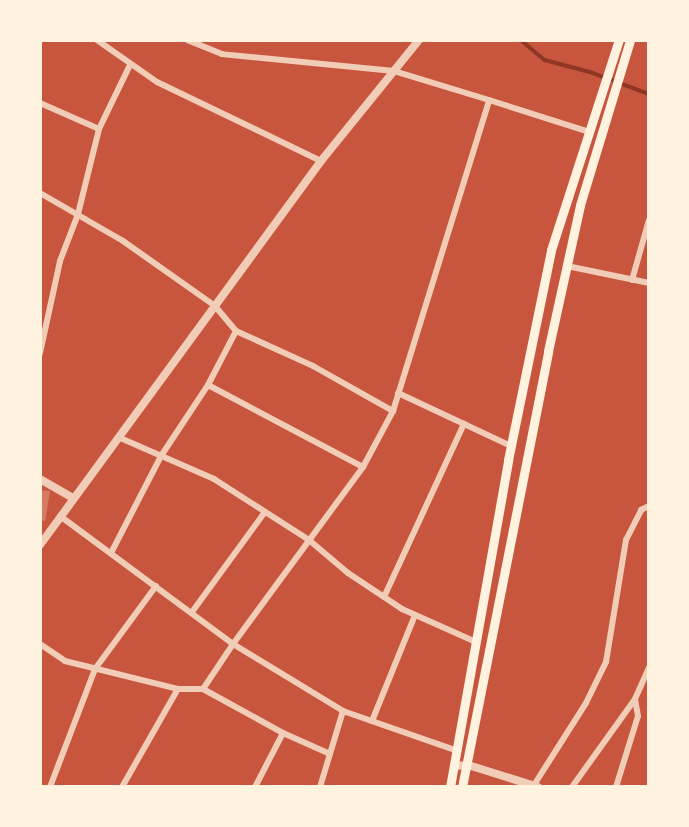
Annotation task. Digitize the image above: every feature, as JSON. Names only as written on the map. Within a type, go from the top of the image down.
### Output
[{"type":"main road","points":[[619,40],[621,56]]},
{"type":"main road","points":[[450,787],[511,446],[551,250],[621,56],[630,40]]},
{"type":"main road","points":[[463,787],[594,134]]},
{"type":"main road","points":[[511,446],[529,449]]},
{"type":"street","points":[[96,40],[156,82],[321,161]]},
{"type":"street","points":[[188,40],[222,54],[394,71],[594,134]]},
{"type":"street","points":[[40,545],[321,161],[419,40]]},
{"type":"street","points":[[40,353],[60,261],[78,214],[99,129],[130,65]]},
{"type":"street","points":[[203,689],[363,467],[393,411],[489,100]]},
{"type":"street","points":[[40,103],[99,129]]},
{"type":"street","points":[[40,193],[123,241],[215,306],[236,331],[313,366],[393,411]]},
{"type":"street","points":[[632,280],[649,220]]},
{"type":"street","points":[[567,265],[649,283]]},
{"type":"street","points":[[111,553],[161,456],[208,385],[236,331]]},
{"type":"street","points":[[208,385],[363,467]]},
{"type":"street","points":[[398,393],[511,446]]},
{"type":"street","points":[[384,597],[464,424]]},
{"type":"street","points":[[118,437],[214,479],[309,541],[348,573],[384,597],[415,615],[476,642]]},
{"type":"street","points":[[40,479],[72,498]]},
{"type":"street","points":[[455,766],[468,765],[536,786],[586,703],[606,662],[626,540],[641,510],[649,506]]},
{"type":"street","points":[[192,612],[265,512]]},
{"type":"street","points":[[60,516],[233,644],[343,711],[458,751]]},
{"type":"street","points":[[50,787],[95,669],[156,586]]},
{"type":"street","points":[[372,721],[415,615]]},
{"type":"street","points":[[40,645],[65,661],[178,689],[203,689],[283,733],[330,754]]},
{"type":"street","points":[[572,787],[635,699],[649,667]]},
{"type":"street","points":[[122,787],[178,689]]},
{"type":"street","points":[[616,787],[638,716],[635,699]]},
{"type":"street","points":[[320,787],[343,711]]},
{"type":"street","points":[[255,787],[283,733]]},
{"type":"building","points":[[40,490],[50,491],[45,521],[40,520]]},
{"type":"waterway","points":[[521,40],[545,60],[590,72],[649,94]]}]
